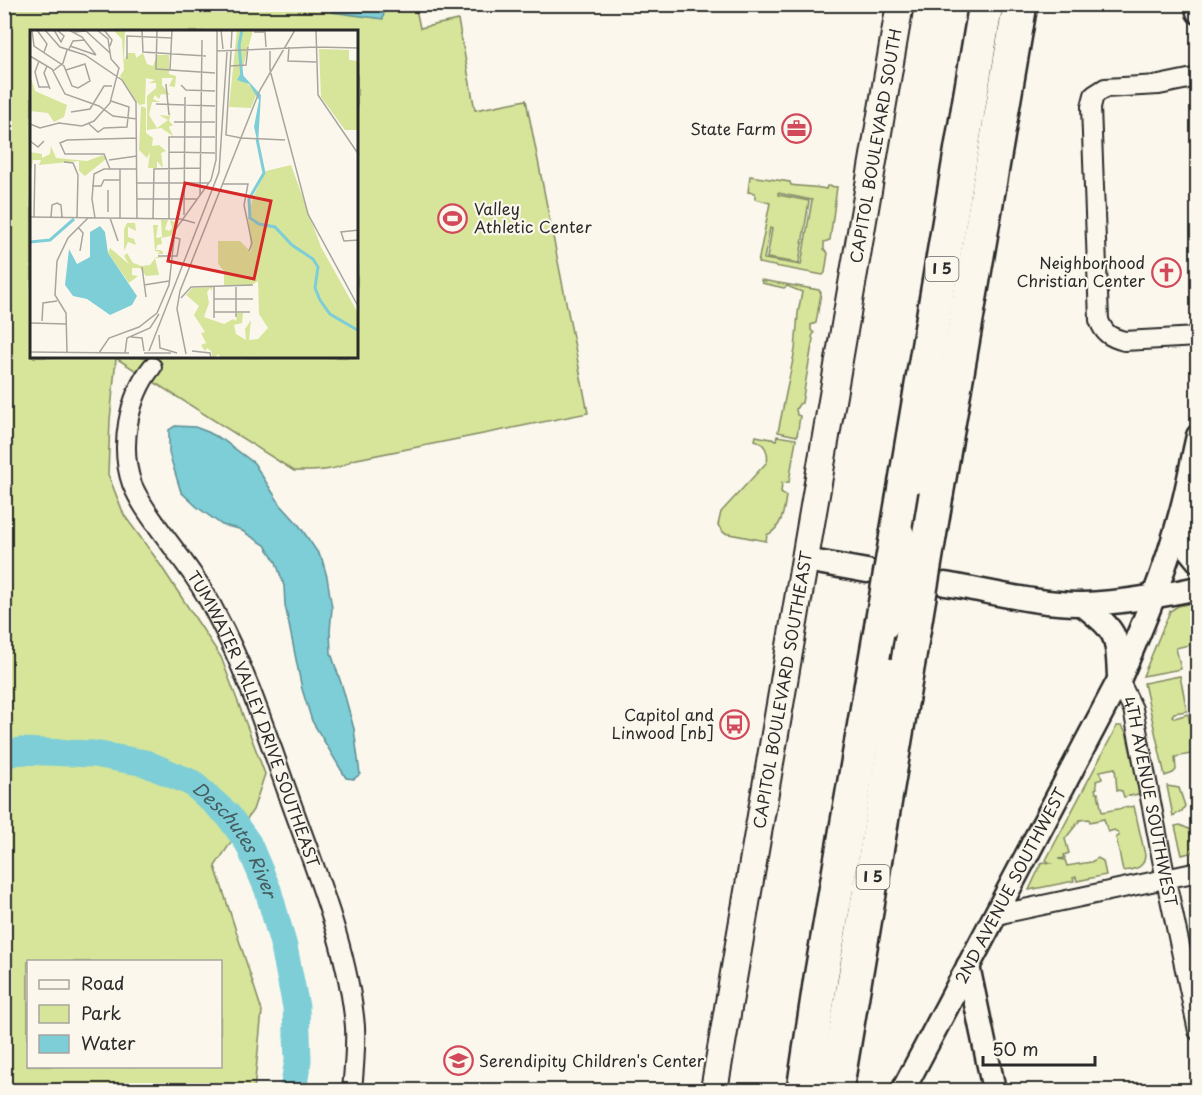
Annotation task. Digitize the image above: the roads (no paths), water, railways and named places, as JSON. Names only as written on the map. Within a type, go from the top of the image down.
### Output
[{"type":"highway","name":"I 5","points":[[804,1090],[986,4]]},
{"type":"highway","name":"I 5","points":[[836,1090],[1020,4]]},
{"type":"highway","points":[[786,1090],[821,978]]},
{"type":"main road","name":"CAPITOL BOULEVARD SOUTH","points":[[852,287],[900,4]]},
{"type":"main road","name":"CAPITOL BOULEVARD SOUTHEAST","points":[[714,1090],[852,287]]},
{"type":"street","points":[[1197,4],[1197,12]]},
{"type":"street","points":[[1197,77],[1160,85],[1105,88],[1094,95],[1091,107],[1099,320],[1103,332],[1112,338],[1124,341],[1197,338]]},
{"type":"street","name":"TUMWATER VALLEY DRIVE SOUTHEAST","points":[[152,368],[136,394],[130,415],[127,455],[132,484],[150,516],[192,574],[216,613],[231,645],[274,756],[345,964],[355,1028],[352,1090]]},
{"type":"street","points":[[1154,596],[1181,511],[1197,436]]},
{"type":"street","points":[[1181,511],[1189,550],[1197,561]]},
{"type":"street","points":[[806,560],[867,571]]},
{"type":"street","points":[[945,584],[1032,599],[1082,604],[1154,596],[1197,588]]},
{"type":"street","name":"2ND AVENUE SOUTHWEST","points":[[903,1090],[1119,680],[1154,596]]},
{"type":"street","points":[[1082,604],[1109,627],[1117,643],[1119,680]]},
{"type":"street","name":"4TH AVENUE SOUTHWEST","points":[[1119,680],[1133,709],[1197,1031]]},
{"type":"street","points":[[996,915],[1197,872]]},
{"type":"street","points":[[968,966],[994,1090]]},
{"type":"water","points":[[333,5],[385,5],[383,19],[332,12]]},
{"type":"water","points":[[175,426],[195,427],[208,432],[254,463],[280,504],[299,525],[322,559],[332,608],[331,653],[354,729],[360,774],[354,779],[346,778],[312,721],[302,689],[285,605],[284,586],[276,562],[265,545],[239,529],[222,525],[181,492],[169,453],[169,430]]},
{"type":"waterway","name":"Deschutes River","points":[[4,755],[20,751],[94,754],[145,763],[192,783],[228,815],[248,843],[268,890],[284,947],[296,1007],[298,1060],[293,1090]]},
{"type":"place","name":"State Farm","points":[[797,129]]},
{"type":"place","name":"Valley Athletic Center","points":[[453,218]]},
{"type":"place","name":"Neighborhood Christian Center","points":[[1166,272]]},
{"type":"place","name":"Capitol and Linwood [nb]","points":[[735,724]]},
{"type":"place","name":"Serendipity Children's Center","points":[[458,1061]]}]
